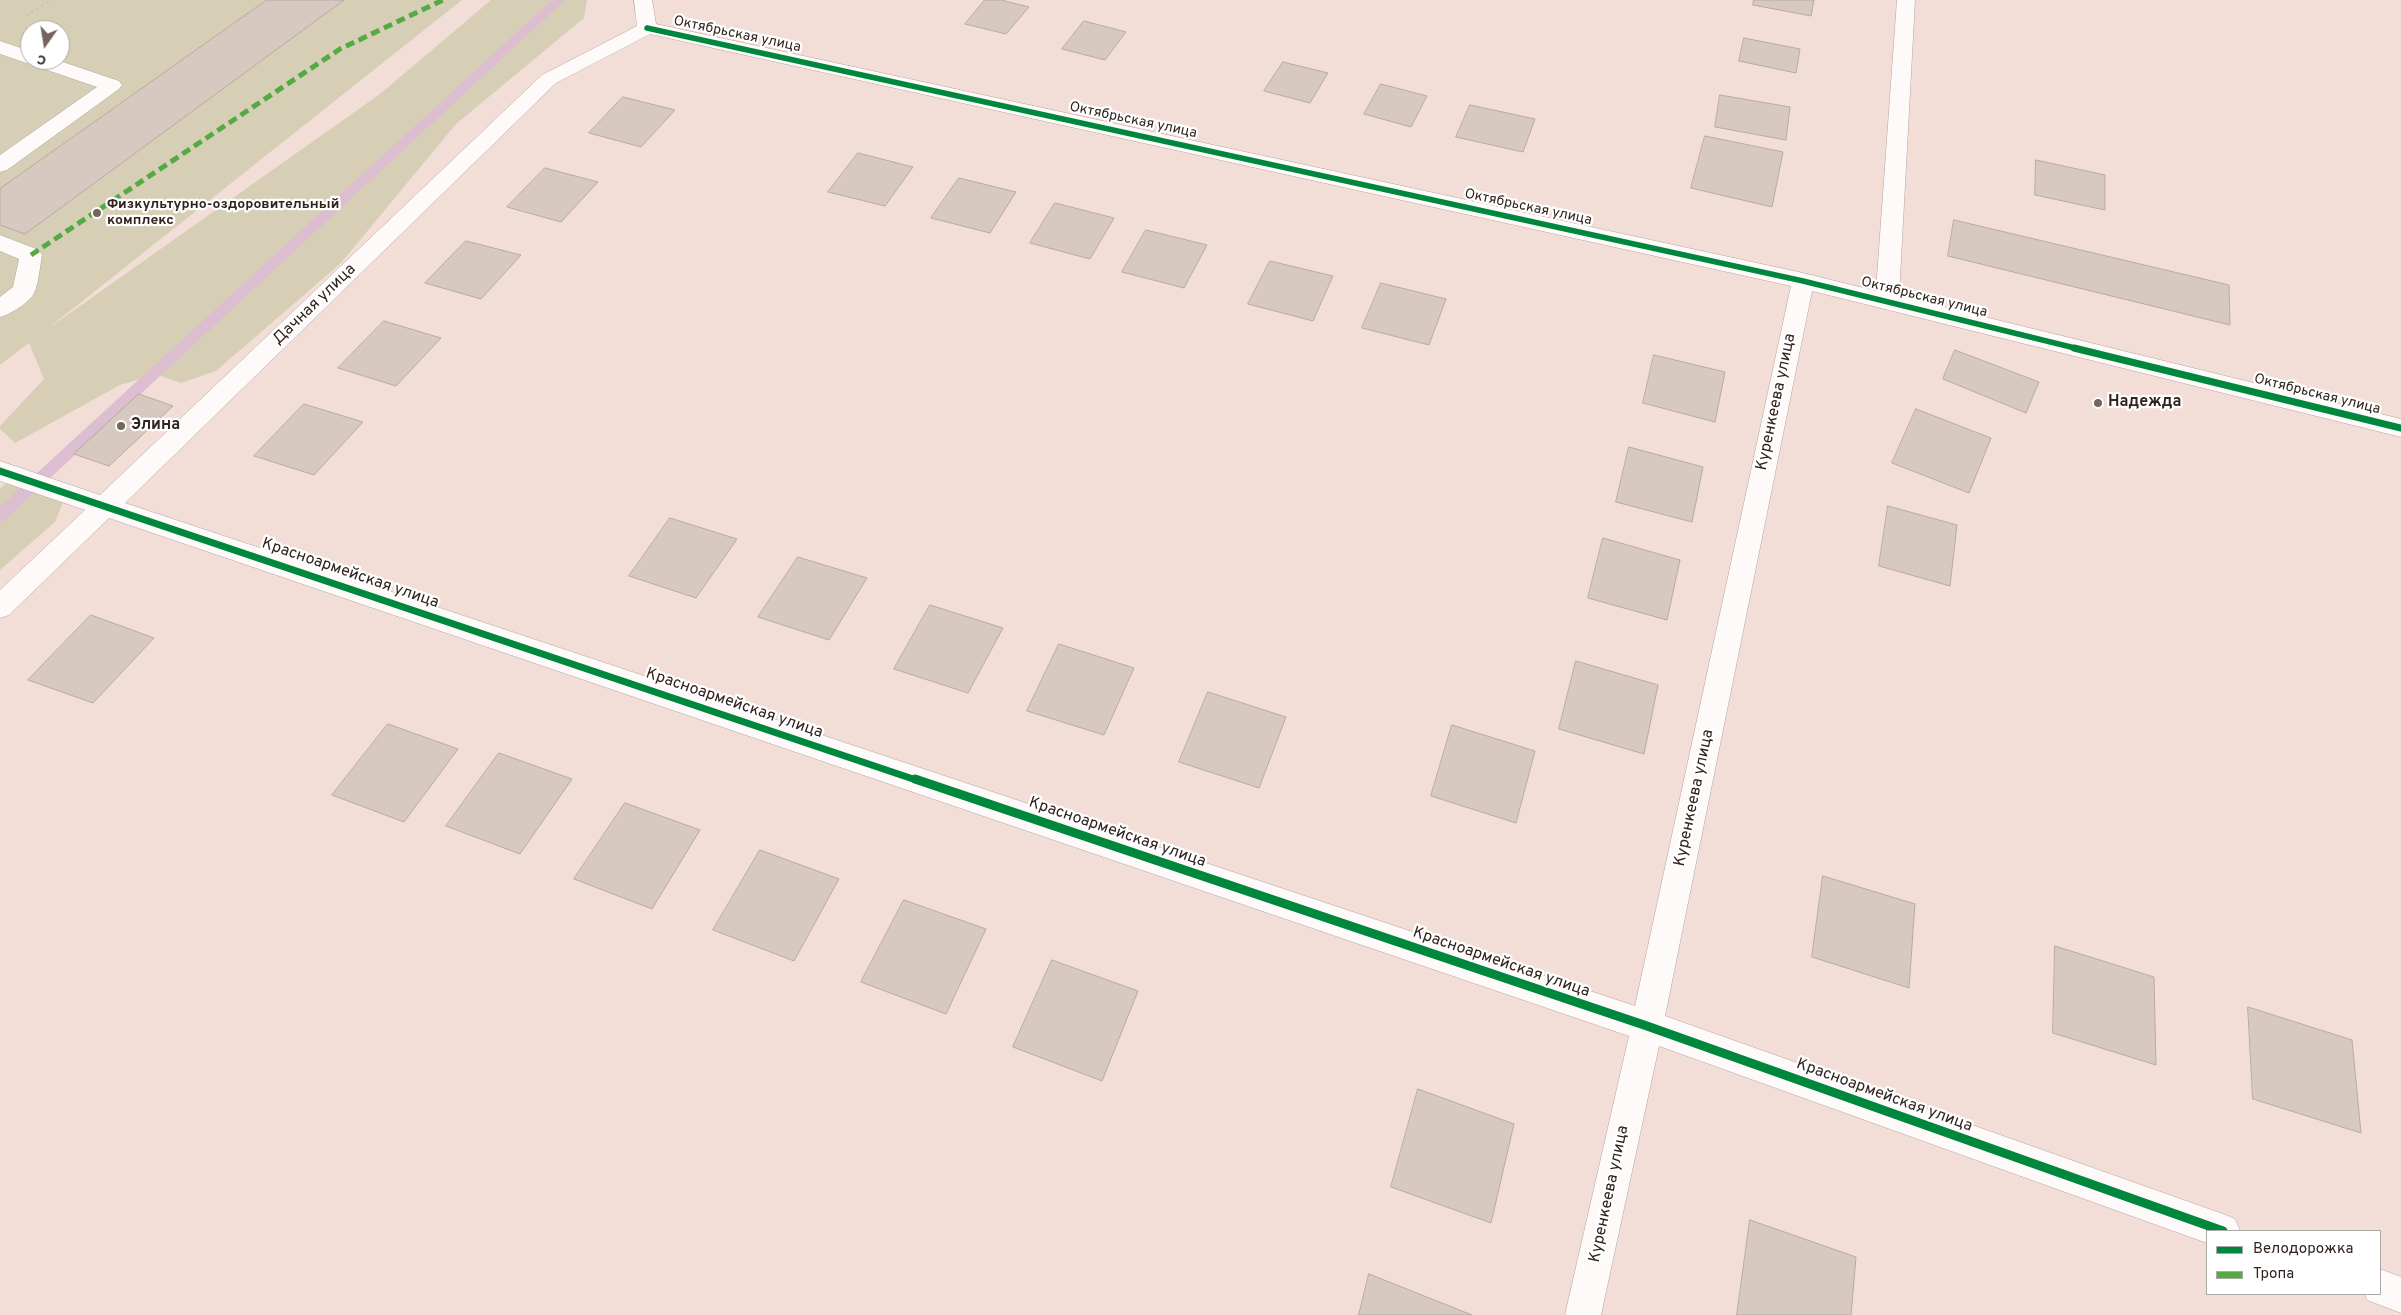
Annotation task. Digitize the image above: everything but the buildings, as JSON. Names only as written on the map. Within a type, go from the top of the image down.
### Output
[{"type":"street","points":[[643,0],[647,28]]},
{"type":"street","points":[[1887,302],[1906,0]]},
{"type":"street","name":"Октябрьская улица","points":[[647,28],[1803,281],[2401,428]]},
{"type":"street","name":"Дачная улица","points":[[0,607],[549,79],[647,28]]},
{"type":"street","points":[[0,48],[20,55]]},
{"type":"street","points":[[0,165],[112,85],[68,70]]},
{"type":"street","points":[[0,243],[31,255],[24,291],[0,310]]},
{"type":"street","name":"Куренкеева улица","points":[[1583,1315],[1647,1026],[1803,281]]},
{"type":"street","name":"Красноармейская улица","points":[[0,471],[1647,1026],[2220,1230]]},
{"type":"street","points":[[2381,1287],[2401,1295]]},
{"type":"shaded area","points":[[0,0],[462,0],[46,330],[380,94],[491,0],[587,0],[584,18],[456,124],[341,263],[216,371],[181,383],[156,374],[120,385],[15,443],[0,429],[0,426],[44,379],[29,343],[0,365]]},
{"type":"shaded area","points":[[7,482],[66,495],[55,522],[0,570],[0,489]]},
{"type":"waterway","points":[[0,516],[559,0]]},
{"type":"marked path","points":[[31,255],[340,49],[443,0]]},
{"type":"cycle path","points":[[647,28],[1803,281],[2401,428]]},
{"type":"cycle path","points":[[0,471],[1647,1026],[2220,1230]]},
{"type":"place","name":"Физкультурно-оздоровительный комплекс","points":[[97,213]]},
{"type":"place","name":"Надежда","points":[[2098,403]]},
{"type":"place","name":"Элина","points":[[121,426]]}]
